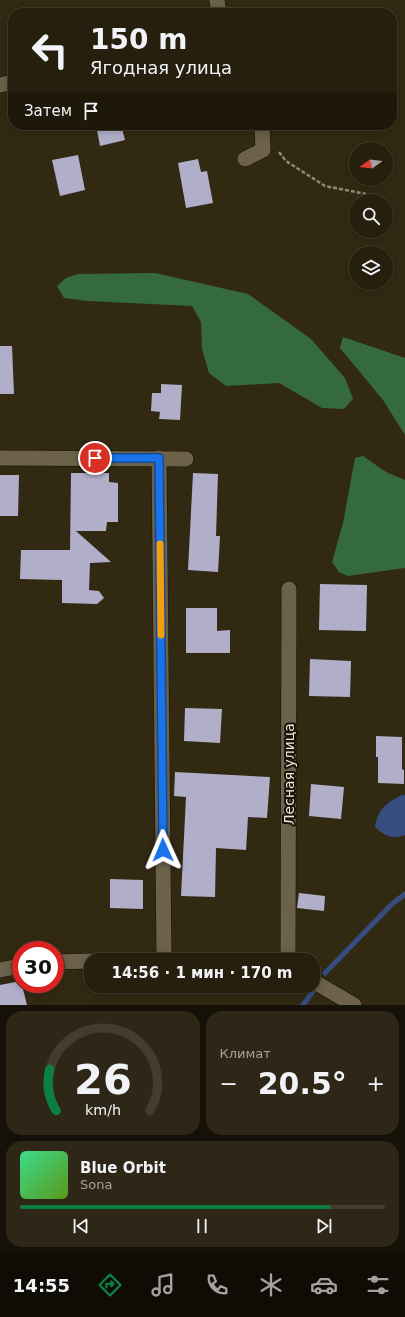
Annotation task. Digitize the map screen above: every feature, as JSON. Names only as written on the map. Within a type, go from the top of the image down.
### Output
[{"type":"street","points":[[244,159],[263,150],[263,130]]},
{"type":"street","points":[[0,458],[186,459]]},
{"type":"street","points":[[159,458],[170,953]]},
{"type":"street","name":"Лесная улица","points":[[288,953],[289,589]]},
{"type":"street","points":[[64,962],[84,961]]},
{"type":"street","points":[[0,970],[12,968]]},
{"type":"street","points":[[320,985],[354,1005]]},
{"type":"path","points":[[265,130],[286,161],[325,186],[366,194]]},
{"type":"green space","points":[[155,273],[248,294],[311,339],[345,378],[353,399],[344,409],[322,408],[279,383],[226,386],[209,373],[202,349],[201,322],[192,306],[88,301],[64,298],[57,286],[66,278],[78,274]]},
{"type":"green space","points":[[343,337],[405,358],[405,435],[383,400],[340,348]]},
{"type":"green space","points":[[363,456],[386,472],[405,480],[405,568],[348,576],[339,572],[332,562],[343,523],[355,458]]},
{"type":"water","points":[[402,795],[405,795],[405,835],[392,837],[382,833],[375,827],[376,821],[381,811],[387,804]]},
{"type":"building","points":[[97,130],[122,130],[125,140],[100,146]]},
{"type":"building","points":[[78,155],[85,190],[60,196],[52,160]]},
{"type":"building","points":[[198,159],[201,172],[207,171],[213,203],[186,208],[178,163]]},
{"type":"building","points":[[0,346],[12,346],[14,394],[0,394]]},
{"type":"building","points":[[161,384],[182,385],[180,420],[159,419],[160,412],[151,411],[152,393],[161,393]]},
{"type":"building","points":[[71,473],[109,473],[109,482],[118,483],[118,522],[107,522],[106,531],[76,531],[111,562],[90,563],[89,590],[99,591],[104,598],[97,604],[62,603],[62,580],[20,579],[21,550],[70,550]]},
{"type":"building","points":[[193,473],[218,474],[216,536],[220,536],[218,572],[188,570]]},
{"type":"building","points":[[0,475],[19,475],[18,516],[0,516]]},
{"type":"building","points":[[320,584],[367,585],[366,631],[319,630]]},
{"type":"building","points":[[186,608],[217,608],[217,631],[230,630],[230,653],[186,653]]},
{"type":"building","points":[[310,659],[351,661],[350,697],[309,696]]},
{"type":"building","points":[[185,708],[222,709],[220,743],[184,741]]},
{"type":"building","points":[[376,736],[402,737],[402,769],[404,770],[404,784],[378,783]]},
{"type":"building","points":[[175,772],[270,777],[267,818],[248,817],[246,850],[216,848],[215,897],[181,896],[186,797],[174,796]]},
{"type":"building","points":[[311,784],[344,787],[341,819],[309,816]]},
{"type":"building","points":[[110,879],[143,880],[143,909],[110,908]]},
{"type":"building","points":[[299,893],[325,896],[324,911],[297,908]]},
{"type":"building","points":[[12,983],[12,993],[24,993],[27,1005],[0,1005],[0,985]]},
{"type":"waterway","points":[[325,973],[392,904],[405,894]]},
{"type":"waterway","points":[[303,1005],[312,993]]},
{"type":"slow traffic","points":[[160,544],[161,635]]},
{"type":"route","points":[[95,458],[159,458],[163,850]]}]
